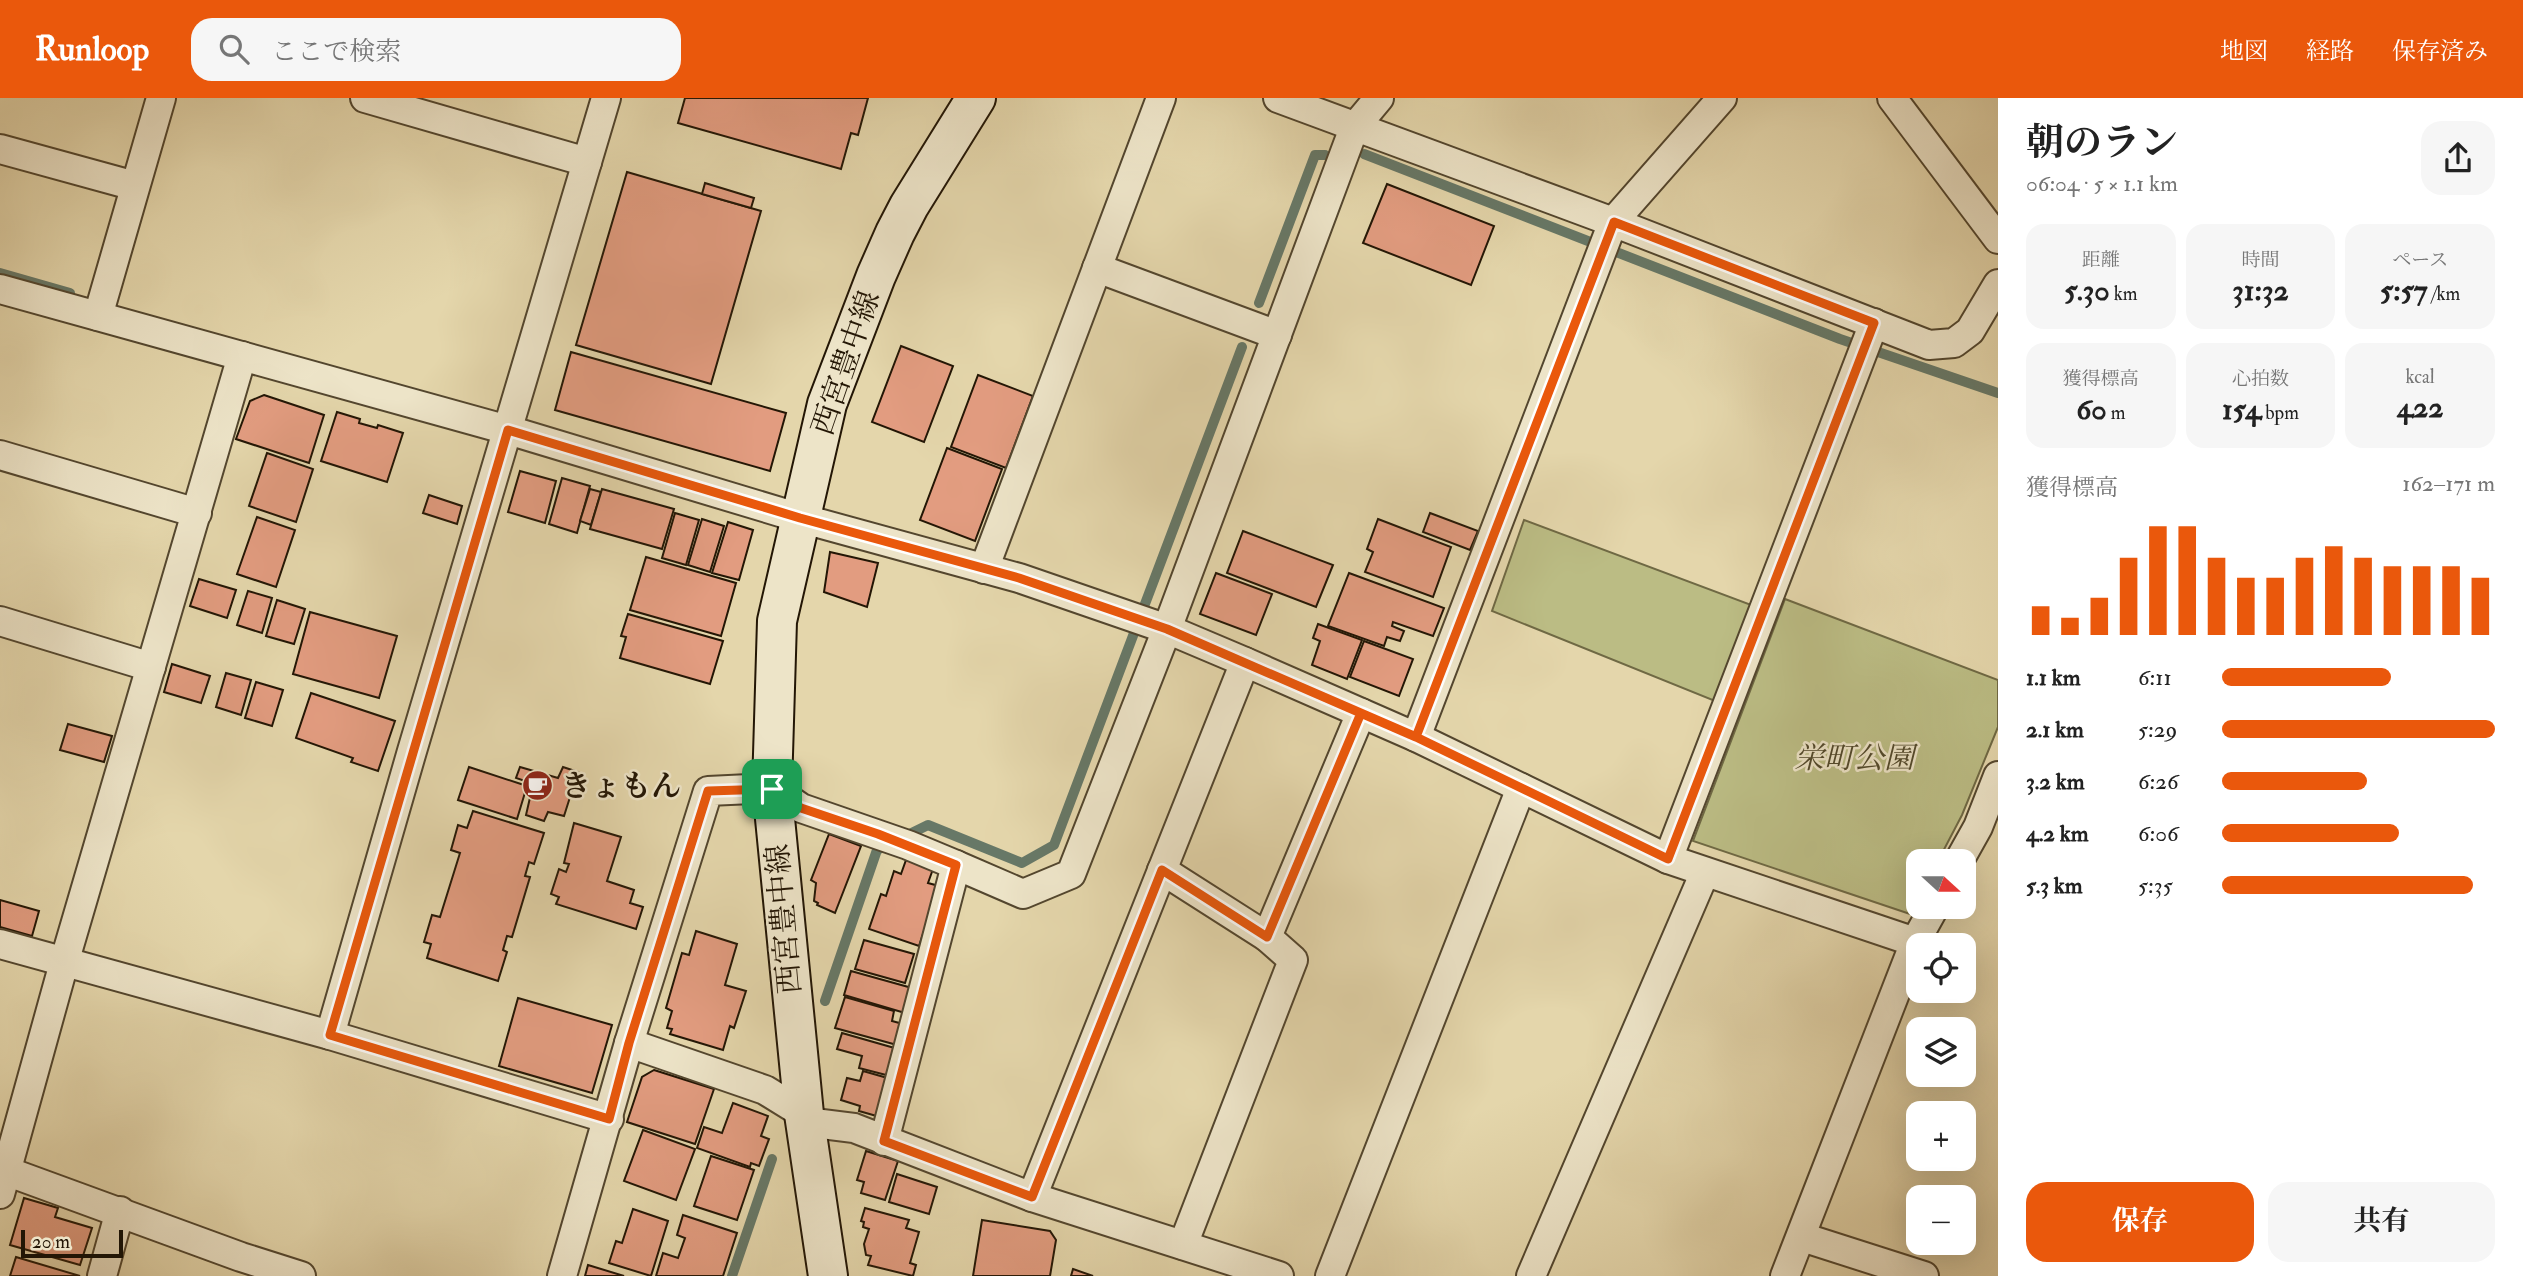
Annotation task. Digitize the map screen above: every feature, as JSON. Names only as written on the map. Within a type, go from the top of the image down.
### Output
[{"type":"main road","name":"西宮豊中線","points":[[828,1276],[805,1118],[772,789],[777,621],[827,404],[876,276],[909,206],[976,98]]},
{"type":"street","points":[[98,316],[161,98]]},
{"type":"street","points":[[365,98],[587,162]]},
{"type":"street","points":[[330,1035],[606,98]]},
{"type":"street","points":[[984,569],[1161,98]]},
{"type":"street","points":[[1278,98],[1354,128],[1607,238],[1868,338],[1929,345],[1954,343],[1970,331],[1998,284]]},
{"type":"street","points":[[562,1276],[629,1043],[708,791],[772,789],[801,808],[908,845],[1023,894],[1071,874],[1167,629],[1354,128],[1379,98]]},
{"type":"street","points":[[1416,737],[1607,238],[1722,98]]},
{"type":"street","points":[[1892,98],[1998,239]]},
{"type":"street","points":[[0,149],[135,187]]},
{"type":"street","points":[[1097,268],[1277,335]]},
{"type":"street","points":[[0,289],[508,430],[800,518],[1019,578],[1167,629],[1245,662],[1416,737],[1668,859],[1906,940]]},
{"type":"street","points":[[1668,859],[1868,338]]},
{"type":"street","points":[[243,356],[64,963],[3,1182],[120,1211],[238,1266],[301,1276]]},
{"type":"street","points":[[0,455],[197,513]]},
{"type":"street","points":[[0,621],[151,667]]},
{"type":"street","points":[[1032,1197],[1245,662]]},
{"type":"street","points":[[1267,937],[1361,713]]},
{"type":"street","points":[[1970,849],[1988,830],[1998,776]]},
{"type":"street","points":[[1330,1276],[1521,788]]},
{"type":"street","points":[[884,1141],[956,865]]},
{"type":"street","points":[[1162,870],[1267,937],[1293,960],[1183,1245]]},
{"type":"street","points":[[1531,1276],[1705,872]]},
{"type":"street","points":[[0,944],[330,1035],[609,1119]]},
{"type":"street","points":[[1785,1276],[1906,969]]},
{"type":"street","points":[[629,1043],[765,1090],[805,1118],[854,1128],[1032,1197],[1279,1276]]},
{"type":"street","points":[[102,1276],[120,1211]]},
{"type":"street","points":[[1802,1237],[1924,1276]]},
{"type":"green space","points":[[1524,520],[1754,606],[1715,701],[1492,611]]},
{"type":"green space","name":"栄町公園","points":[[1785,599],[1998,680],[1998,727],[1962,815],[1944,849],[1906,849],[1906,913],[1693,841]]},
{"type":"building","points":[[685,98],[868,98],[858,135],[851,133],[841,169],[678,123]]},
{"type":"building","points":[[627,172],[761,211],[711,384],[576,345]]},
{"type":"building","points":[[705,183],[754,198],[751,208],[702,194]]},
{"type":"building","points":[[1387,184],[1494,226],[1471,285],[1363,243]]},
{"type":"building","points":[[901,346],[953,366],[924,442],[872,422]]},
{"type":"building","points":[[571,352],[786,413],[770,471],[555,410]]},
{"type":"building","points":[[978,375],[1033,396],[1006,468],[951,447]]},
{"type":"building","points":[[264,395],[324,415],[309,463],[236,439],[250,401]]},
{"type":"building","points":[[337,412],[360,419],[359,423],[377,428],[378,425],[403,433],[387,482],[321,461]]},
{"type":"building","points":[[947,448],[1002,469],[975,541],[920,520]]},
{"type":"building","points":[[267,453],[313,469],[296,522],[249,506]]},
{"type":"building","points":[[520,471],[556,481],[545,523],[508,512]]},
{"type":"building","points":[[562,478],[590,486],[577,533],[549,524]]},
{"type":"building","points":[[590,489],[601,492],[591,525],[580,521]]},
{"type":"building","points":[[602,489],[674,509],[662,549],[590,529]]},
{"type":"building","points":[[429,495],[462,506],[457,524],[423,513]]},
{"type":"building","points":[[675,513],[699,520],[686,565],[662,558]]},
{"type":"building","points":[[1430,513],[1478,531],[1470,550],[1423,532]]},
{"type":"building","points":[[257,517],[295,530],[276,587],[237,574]]},
{"type":"building","points":[[702,519],[724,526],[710,572],[688,565]]},
{"type":"building","points":[[1378,519],[1451,547],[1433,597],[1365,572],[1373,552],[1367,549]]},
{"type":"building","points":[[728,522],[753,530],[739,580],[712,573]]},
{"type":"building","points":[[1243,531],[1333,565],[1316,607],[1227,573]]},
{"type":"building","points":[[830,552],[878,563],[867,607],[824,592]]},
{"type":"building","points":[[646,557],[736,583],[721,636],[630,610]]},
{"type":"building","points":[[1216,573],[1272,594],[1256,635],[1200,614]]},
{"type":"building","points":[[1349,573],[1444,608],[1433,636],[1393,622],[1392,626],[1404,631],[1400,641],[1387,637],[1384,646],[1328,626]]},
{"type":"building","points":[[199,579],[236,590],[227,618],[190,606]]},
{"type":"building","points":[[248,591],[272,598],[262,633],[237,625]]},
{"type":"building","points":[[277,600],[305,609],[294,644],[266,636]]},
{"type":"building","points":[[310,612],[397,636],[379,698],[293,674]]},
{"type":"building","points":[[628,614],[723,641],[710,684],[620,658],[626,637],[621,636]]},
{"type":"building","points":[[1318,624],[1362,640],[1347,679],[1312,665],[1320,641],[1313,638]]},
{"type":"building","points":[[1364,641],[1413,659],[1399,696],[1350,677]]},
{"type":"building","points":[[172,664],[210,676],[201,703],[164,692]]},
{"type":"building","points":[[226,673],[251,680],[241,715],[216,707]]},
{"type":"building","points":[[256,682],[283,690],[272,726],[245,718]]},
{"type":"building","points":[[311,693],[395,721],[378,771],[351,762],[353,758],[296,738]]},
{"type":"building","points":[[68,724],[112,736],[104,762],[60,750]]},
{"type":"building","points":[[469,767],[527,786],[517,819],[458,800]]},
{"type":"building","points":[[520,767],[558,778],[563,767],[578,772],[564,816],[548,812],[544,821],[526,815],[532,789],[531,783],[516,778]]},
{"type":"building","points":[[473,811],[544,833],[534,864],[529,862],[525,876],[530,877],[512,937],[507,936],[503,950],[507,952],[498,981],[427,958],[431,944],[424,942],[432,915],[440,917],[460,853],[451,850],[458,825],[467,828]]},
{"type":"building","points":[[574,823],[621,837],[607,881],[634,890],[630,903],[643,907],[636,929],[556,904],[559,897],[551,894],[559,869],[566,872],[569,864],[564,863]]},
{"type":"building","points":[[829,834],[861,846],[835,913],[814,901],[816,883],[811,880]]},
{"type":"building","points":[[906,860],[933,869],[928,883],[939,886],[919,946],[869,929],[881,894],[886,896],[894,871],[901,874]]},
{"type":"building","points":[[0,900],[39,911],[32,936],[0,927]]},
{"type":"building","points":[[696,931],[737,944],[725,985],[746,991],[734,1028],[730,1026],[723,1050],[670,1034],[672,1029],[667,1028],[672,1011],[666,1008],[682,953],[689,955]]},
{"type":"building","points":[[864,940],[914,954],[905,983],[855,969]]},
{"type":"building","points":[[851,971],[912,988],[905,1013],[844,995]]},
{"type":"building","points":[[845,997],[894,1011],[892,1021],[903,1024],[897,1045],[835,1028]]},
{"type":"building","points":[[518,998],[612,1025],[592,1093],[499,1066]]},
{"type":"building","points":[[842,1033],[898,1049],[890,1076],[859,1068],[862,1056],[837,1049]]},
{"type":"building","points":[[654,1070],[714,1089],[695,1144],[627,1122],[642,1077]]},
{"type":"building","points":[[863,1071],[891,1079],[880,1117],[859,1111],[860,1106],[841,1100],[847,1078],[860,1081]]},
{"type":"building","points":[[733,1103],[768,1116],[761,1136],[769,1139],[759,1166],[751,1163],[750,1167],[697,1148],[704,1127],[722,1133]]},
{"type":"building","points":[[643,1130],[695,1149],[676,1200],[624,1181]]},
{"type":"building","points":[[866,1151],[898,1161],[885,1200],[861,1193],[864,1182],[857,1180]]},
{"type":"building","points":[[711,1156],[754,1170],[737,1220],[694,1206]]},
{"type":"building","points":[[897,1174],[937,1187],[929,1214],[889,1202]]},
{"type":"building","points":[[24,1198],[58,1208],[55,1217],[92,1228],[80,1265],[10,1245]]},
{"type":"building","points":[[865,1208],[909,1220],[906,1228],[919,1232],[910,1263],[916,1265],[913,1276],[868,1265],[871,1256],[866,1255],[864,1244],[869,1229],[863,1227],[864,1222],[861,1221]]},
{"type":"building","points":[[633,1209],[668,1221],[651,1276],[609,1263],[616,1241],[622,1243]]},
{"type":"building","points":[[683,1215],[737,1233],[723,1276],[656,1276],[663,1253],[678,1258],[685,1238],[677,1235]]},
{"type":"building","points":[[982,1220],[1050,1231],[1056,1240],[1050,1276],[973,1276]]},
{"type":"building","points":[[16,1257],[80,1276],[10,1276]]},
{"type":"building","points":[[588,1265],[624,1276],[585,1276]]},
{"type":"building","points":[[1073,1269],[1093,1276],[1071,1276]]},
{"type":"waterway","points":[[1364,154],[1840,339],[1998,393]]},
{"type":"waterway","points":[[1259,303],[1315,155],[1325,155]]},
{"type":"waterway","points":[[0,273],[70,293]]},
{"type":"waterway","points":[[825,1001],[877,850],[928,825],[1022,863],[1054,845],[1242,347]]},
{"type":"waterway","points":[[732,1276],[772,1159]]},
{"type":"place","name":"きょもん","points":[[538,786]]},
{"type":"route","points":[[772,789],[708,791],[629,1043],[609,1119],[330,1035],[508,430],[800,518],[1019,578],[1167,629],[1245,662],[1416,737],[1668,859],[1874,323],[1614,222],[1416,737],[1361,713],[1267,937],[1162,870],[1032,1197],[884,1141],[956,865],[908,845],[801,808],[772,789]]}]
